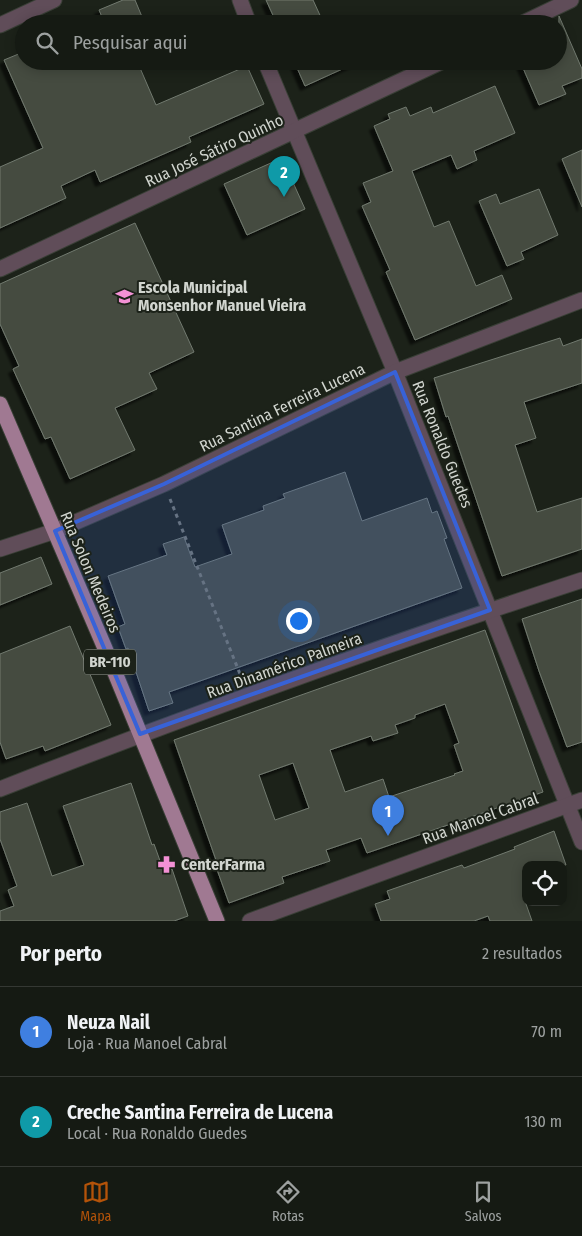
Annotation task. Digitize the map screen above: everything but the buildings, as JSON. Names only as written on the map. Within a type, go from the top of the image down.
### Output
[{"type":"main road","name":"Rua Solon Medeiros","points":[[0,404],[55,531],[217,921]]},
{"type":"street","points":[[22,15],[54,0]]},
{"type":"street","points":[[240,0],[246,15]]},
{"type":"street","points":[[540,15],[571,0]]},
{"type":"street","points":[[0,25],[15,18]]},
{"type":"street","name":"Rua Ronaldo Guedes","points":[[269,70],[395,372],[490,610],[575,802],[582,842]]},
{"type":"street","name":"Rua José Sátiro Quinho","points":[[0,269],[424,70]]},
{"type":"street","name":"Rua Santina Ferreira Lucena","points":[[0,549],[55,531],[164,484],[395,372],[582,300]]},
{"type":"street","name":"Rua Dinamérico Palmeira","points":[[0,789],[140,734],[490,610],[582,580]]},
{"type":"street","name":"Rua Manoel Cabral","points":[[250,921],[575,802]]},
{"type":"path","points":[[164,484],[248,696]]},
{"type":"highlighted area","points":[[395,372],[490,610],[140,734],[55,531],[164,484]]},
{"type":"place","name":"Creche Santina Ferreira de Lucena","points":[[284,197]]},
{"type":"place","name":"Escola Municipal Monsenhor Manuel Vieira","points":[[124,296]]},
{"type":"place","name":"Neuza Nail","points":[[388,836]]},
{"type":"place","name":"CenterFarma","points":[[167,864]]}]
